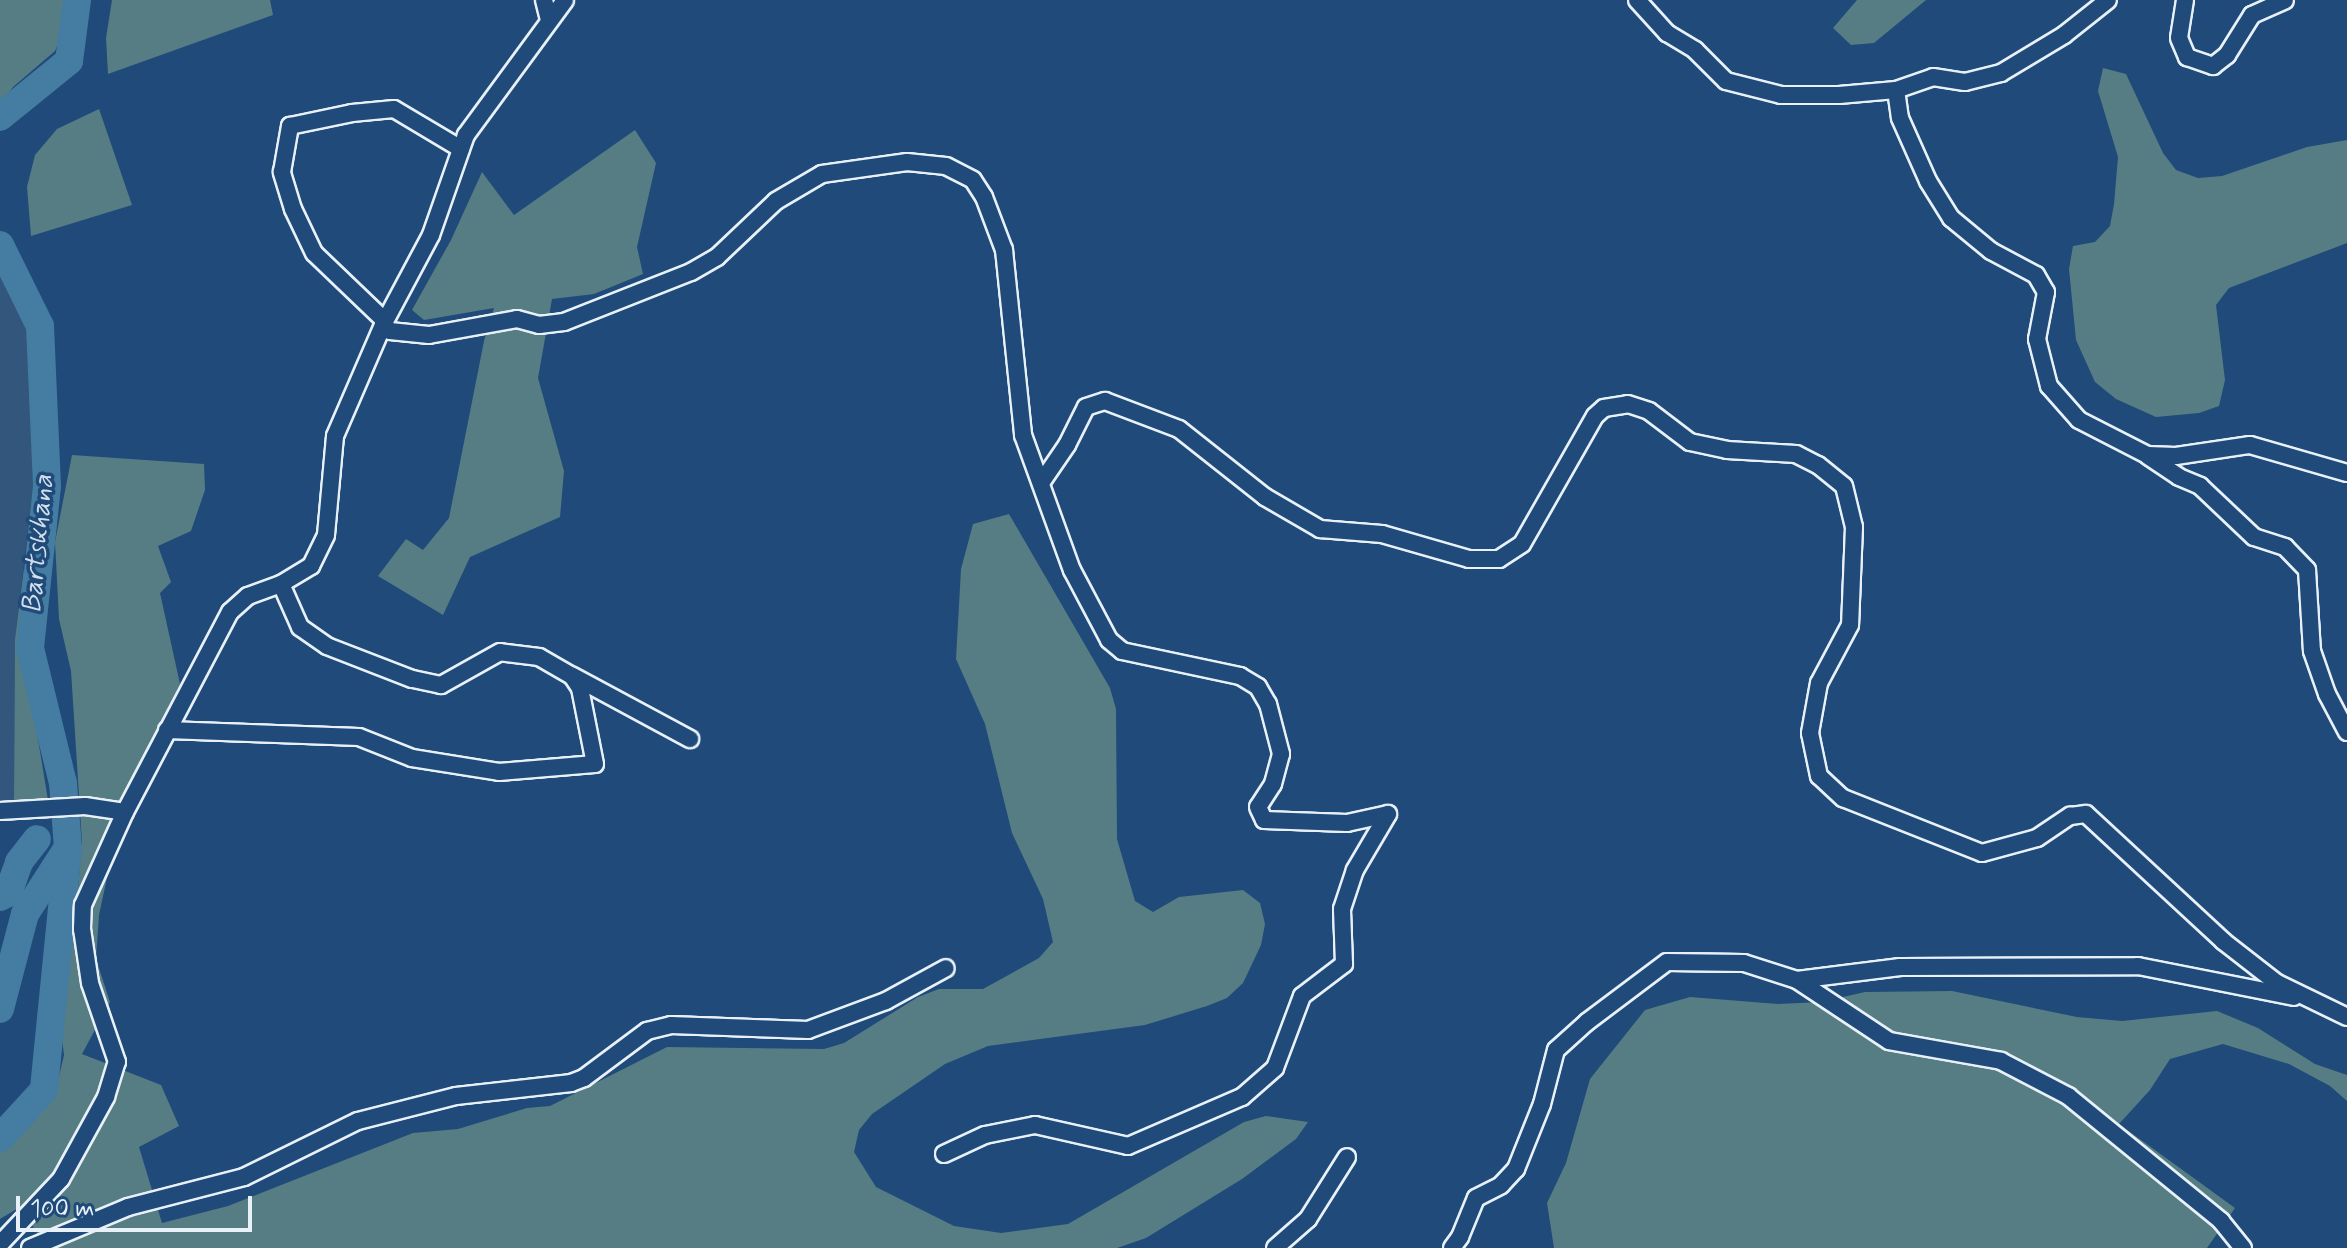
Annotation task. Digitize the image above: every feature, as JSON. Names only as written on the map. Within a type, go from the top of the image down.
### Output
[{"type":"street","points":[[544,0],[549,20]]},
{"type":"street","points":[[0,1244],[61,1179],[106,1097],[117,1062],[90,983],[82,929],[83,905],[125,812],[230,612],[248,596],[281,584],[311,566],[326,535],[335,436],[384,323],[431,235],[466,135],[565,0]]},
{"type":"street","points":[[1637,0],[1667,33],[1695,50],[1726,81],[1781,95],[1839,95],[1896,90],[1933,77],[1965,82],[2001,73],[2064,35],[2108,0]]},
{"type":"street","points":[[2185,0],[2179,38],[2187,57],[2213,66],[2227,55],[2252,15],[2285,0]]},
{"type":"street","points":[[1896,90],[1900,118],[1928,181],[1951,218],[1991,251],[2036,275],[2046,292],[2037,339],[2049,386],[2079,420],[2200,486],[2254,537],[2285,547],[2307,570],[2312,651],[2327,694],[2347,732]]},
{"type":"street","points":[[461,149],[394,109],[352,113],[290,126],[282,172],[293,209],[314,253],[390,331],[429,335],[517,319],[539,325],[564,322],[691,272],[717,257],[776,201],[822,174],[907,162],[946,166],[973,180],[984,197],[1004,250],[1023,435],[1072,570],[1109,640],[1122,651],[1240,676],[1258,687],[1268,704],[1281,754],[1273,784],[1258,807],[1264,820],[1347,823],[1388,814],[1355,870],[1342,909],[1344,964],[1302,996],[1275,1068],[1242,1097],[1128,1146],[1035,1125],[985,1135],[944,1154]]},
{"type":"street","points":[[1041,483],[1067,445],[1086,407],[1105,401],[1179,429],[1265,497],[1320,529],[1382,534],[1469,559],[1499,559],[1522,544],[1595,416],[1604,408],[1628,404],[1649,411],[1690,442],[1727,450],[1796,454],[1818,465],[1844,486],[1854,527],[1850,625],[1819,683],[1810,733],[1819,776],[1843,798],[1982,853],[2037,838],[2070,816],[2086,814],[2223,941],[2277,983],[2347,1017]]},
{"type":"street","points":[[2147,455],[2176,456],[2250,445],[2347,473]]},
{"type":"street","points":[[281,584],[300,627],[327,646],[412,679],[441,685],[500,652],[539,657],[690,739]]},
{"type":"street","points":[[167,730],[359,737],[412,758],[499,772],[595,764],[580,688],[572,676]]},
{"type":"street","points":[[0,811],[85,806],[125,812]]},
{"type":"street","points":[[1452,1248],[1460,1237],[1476,1198],[1501,1185],[1516,1169],[1542,1104],[1556,1050],[1587,1022],[1667,962],[1744,963],[1797,980],[1889,1041],[2001,1061],[2068,1096],[2221,1221],[2243,1248]]},
{"type":"street","points":[[1797,980],[1900,967],[2138,966],[2314,1001]]},
{"type":"street","points":[[30,1248],[128,1207],[244,1177],[358,1121],[456,1096],[571,1083],[584,1078],[647,1031],[671,1025],[808,1030],[886,1001],[946,968]]},
{"type":"street","points":[[1275,1248],[1308,1219],[1347,1157]]},
{"type":"shaded area","points":[[0,275],[29,328],[33,487],[15,639],[14,800],[0,802]]},
{"type":"green space","points":[[0,0],[70,0],[69,17],[55,51],[13,87],[0,105]]},
{"type":"green space","points":[[112,0],[270,0],[273,15],[108,74],[106,38]]},
{"type":"green space","points":[[1857,0],[1926,0],[1874,43],[1851,45],[1833,28]]},
{"type":"green space","points":[[2103,68],[2126,74],[2163,153],[2176,170],[2198,178],[2222,176],[2307,147],[2347,140],[2347,243],[2229,288],[2216,305],[2225,380],[2219,406],[2199,413],[2156,417],[2116,399],[2095,382],[2076,340],[2069,269],[2073,246],[2095,242],[2110,226],[2114,204],[2118,157],[2098,91]]},
{"type":"green space","points":[[99,109],[132,205],[31,236],[27,187],[35,155],[57,129]]},
{"type":"green space","points":[[635,130],[656,163],[637,247],[643,274],[594,294],[552,299],[538,378],[564,471],[560,517],[470,557],[443,615],[378,576],[406,539],[423,550],[449,518],[484,341],[494,308],[424,320],[412,310],[451,240],[482,172],[514,215]]},
{"type":"green space","points":[[72,455],[204,464],[205,490],[191,531],[158,546],[171,582],[160,593],[180,684],[92,859],[108,873],[99,915],[96,959],[110,1002],[82,1054],[161,1085],[179,1126],[139,1147],[162,1223],[228,1206],[413,1133],[458,1129],[527,1108],[550,1106],[667,1047],[824,1049],[844,1043],[918,997],[939,989],[983,989],[1039,958],[1053,942],[1043,899],[1012,833],[985,724],[956,659],[961,569],[973,524],[1009,514],[1110,688],[1116,709],[1117,839],[1135,901],[1153,912],[1179,897],[1243,890],[1260,903],[1265,924],[1261,945],[1243,983],[1227,998],[1207,1006],[1145,1025],[988,1046],[945,1064],[872,1114],[859,1130],[854,1152],[876,1187],[954,1226],[1001,1233],[1068,1224],[1244,1122],[1266,1116],[1308,1122],[1296,1139],[1242,1179],[1146,1238],[1117,1248],[47,1248],[20,1207],[0,1219],[0,1150],[24,1129],[56,1089],[64,1055],[58,1008],[64,948],[78,888],[82,842],[71,671],[59,619],[55,542]]},
{"type":"green space","points":[[24,568],[24,654],[48,800],[14,800],[15,639]]},
{"type":"green space","points":[[1952,991],[2077,1017],[2122,1021],[2217,1011],[2258,1028],[2315,1064],[2347,1075],[2347,1101],[2330,1086],[2289,1064],[2223,1044],[2170,1059],[2150,1090],[2119,1124],[2235,1208],[2207,1248],[1554,1248],[1547,1203],[1566,1163],[1590,1079],[1645,1010],[1690,997],[1778,1004],[1821,1002],[1865,992]]},
{"type":"waterway","name":"Bartskhana","points":[[0,117],[69,61],[77,0]]},
{"type":"waterway","name":"Bartskhana","points":[[0,245],[40,326],[47,486],[30,648],[63,783],[68,848],[44,1090],[0,1138]]},
{"type":"waterway","name":"Bartskhana","points":[[0,897],[8,893],[19,862],[37,839]]},
{"type":"waterway","name":"Bartskhana","points":[[0,1009],[25,914],[65,852]]}]
